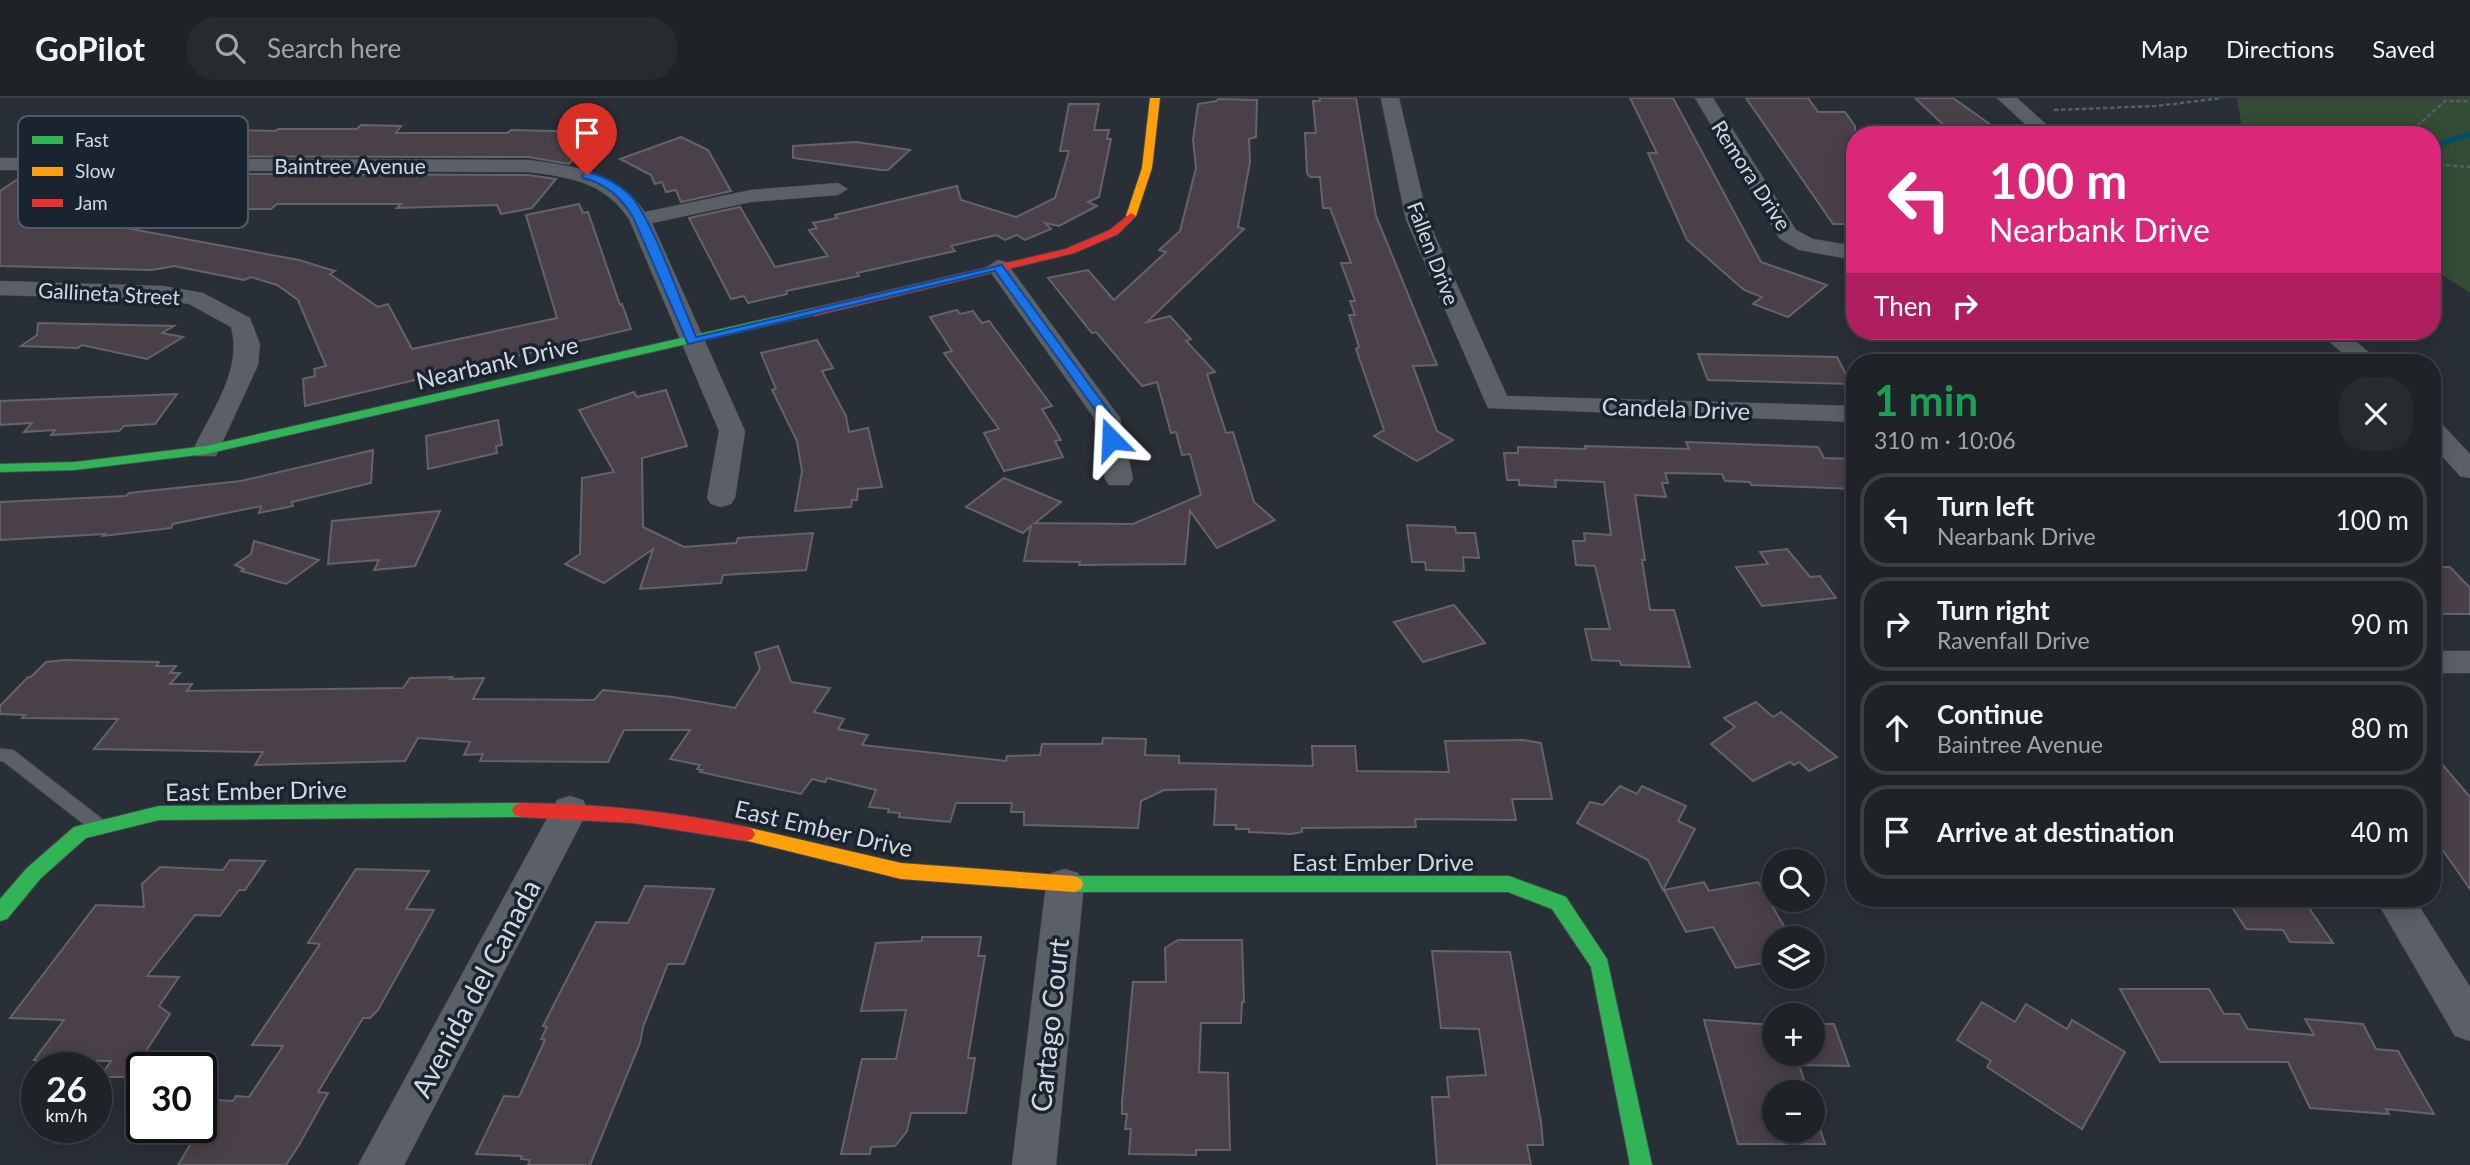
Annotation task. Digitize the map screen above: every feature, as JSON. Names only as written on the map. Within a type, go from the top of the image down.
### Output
[{"type":"street","name":"Nearbank Drive","points":[[0,468],[75,466],[206,450],[692,341],[1070,251],[1121,227],[1134,214],[1141,199],[1154,98]]},
{"type":"street","name":"Fallen Drive","points":[[1390,98],[1417,220],[1497,403]]},
{"type":"street","name":"Remora Drive","points":[[1704,98],[1788,234],[1807,245],[1846,252]]},
{"type":"street","points":[[2006,98],[2038,126]]},
{"type":"street","name":"Baintree Avenue","points":[[0,164],[18,164]]},
{"type":"street","name":"Baintree Avenue","points":[[248,165],[528,166],[571,171],[602,179],[627,197],[640,219],[732,431],[721,498]]},
{"type":"street","points":[[640,219],[751,196],[838,189]]},
{"type":"street","points":[[998,267],[1107,418],[1119,479]]},
{"type":"street","name":"Gallineta Street","points":[[0,288],[174,294],[195,298],[242,324],[248,344],[246,365],[206,450]]},
{"type":"street","points":[[2340,340],[2358,354]]},
{"type":"street","name":"Candela Drive","points":[[1497,403],[1846,414]]},
{"type":"street","points":[[2441,439],[2470,470]]},
{"type":"street","points":[[2441,662],[2470,662]]},
{"type":"street","name":"East Ember Drive","points":[[0,913],[34,873],[80,832],[159,813],[570,810],[708,825],[901,871],[1065,884],[1509,884],[1559,903],[1600,965],[1641,1165]]},
{"type":"street","name":"Avenida del Canada","points":[[380,1165],[570,810]]},
{"type":"street","name":"Cartago Court","points":[[1034,1165],[1065,884]]},
{"type":"street","points":[[2399,907],[2470,1023]]},
{"type":"lane","points":[[0,755],[7,755],[100,827]]},
{"type":"path","points":[[2022,112],[2156,106],[2222,98]]},
{"type":"path","points":[[2417,126],[2445,101],[2470,101]]},
{"type":"path","points":[[2441,165],[2470,167]]},
{"type":"green space","points":[[2237,98],[2470,98],[2470,293],[2441,274],[2441,126],[2242,126]]},
{"type":"building","points":[[1320,98],[1356,98],[1376,216],[1437,365],[1413,366],[1437,431],[1453,440],[1417,461],[1374,436],[1384,430],[1356,349],[1359,347],[1349,315],[1355,315],[1350,301],[1355,301],[1341,263],[1351,263],[1330,208],[1323,208],[1320,177],[1310,177],[1307,173],[1305,133],[1316,133],[1313,101],[1320,101]]},
{"type":"building","points":[[1630,98],[1673,98],[1761,262],[1827,285],[1788,317],[1753,304],[1762,297],[1744,290],[1687,240],[1648,153],[1657,153]]},
{"type":"building","points":[[1746,98],[1808,98],[1818,112],[1845,112],[1855,126],[1846,126],[1846,224],[1833,224]]},
{"type":"building","points":[[1915,98],[1953,98],[1992,126],[1945,126]]},
{"type":"building","points":[[1218,99],[1257,100],[1256,137],[1249,139],[1250,162],[1238,227],[1244,229],[1147,322],[1170,316],[1191,339],[1186,341],[1215,372],[1207,374],[1226,433],[1233,432],[1254,502],[1275,520],[1217,548],[1190,511],[1185,564],[1079,565],[1080,562],[1024,561],[1031,526],[1023,533],[966,507],[1004,478],[1061,502],[1035,523],[1133,524],[1201,495],[1190,454],[1182,455],[1176,432],[1171,433],[1157,382],[1142,386],[1096,332],[1092,333],[1048,278],[1088,270],[1114,300],[1166,252],[1159,250],[1180,231],[1196,168],[1193,140],[1198,104]]},
{"type":"building","points":[[1069,104],[1099,104],[1094,130],[1109,130],[1107,139],[1111,139],[1099,197],[1088,202],[1097,206],[1059,226],[1045,223],[1051,229],[1025,240],[1017,235],[1005,240],[996,235],[951,246],[955,251],[857,273],[859,276],[786,291],[787,294],[748,303],[744,296],[731,299],[689,218],[740,207],[775,267],[828,256],[809,230],[817,228],[813,223],[837,218],[835,215],[957,186],[961,200],[1016,217],[1055,198],[1069,151],[1060,151]]},
{"type":"building","points":[[361,125],[401,126],[396,133],[508,133],[511,130],[596,132],[569,164],[528,157],[248,156],[248,130],[357,129]]},
{"type":"building","points":[[681,137],[708,150],[731,191],[681,202],[676,190],[666,192],[662,182],[655,184],[651,175],[620,159]]},
{"type":"building","points":[[856,142],[910,150],[888,170],[793,158],[793,146]]},
{"type":"building","points":[[248,174],[528,175],[556,179],[532,208],[501,214],[497,205],[397,208],[401,204],[277,204],[271,209],[248,209]]},
{"type":"building","points":[[18,179],[18,228],[126,228],[299,260],[335,271],[330,274],[378,307],[388,304],[412,349],[557,318],[526,215],[579,204],[583,213],[588,212],[631,329],[305,406],[303,379],[315,376],[314,369],[326,366],[298,300],[277,285],[251,277],[244,280],[174,266],[152,270],[0,266],[0,191]]},
{"type":"building","points":[[957,310],[960,314],[973,311],[982,323],[989,321],[1052,406],[1042,409],[1061,440],[1055,441],[1063,457],[1004,471],[984,433],[999,429],[944,353],[952,351],[930,317]]},
{"type":"building","points":[[38,323],[174,326],[162,333],[183,337],[147,359],[82,345],[78,348],[21,346],[37,335]]},
{"type":"building","points":[[817,340],[833,368],[822,371],[846,416],[849,432],[868,428],[882,487],[858,489],[857,500],[852,500],[851,507],[795,511],[802,471],[797,441],[772,390],[776,389],[761,353]]},
{"type":"building","points":[[1698,354],[1837,357],[1846,374],[1846,384],[1708,380]]},
{"type":"building","points":[[666,390],[687,446],[642,458],[643,527],[684,547],[736,543],[738,538],[813,533],[806,570],[723,575],[721,583],[640,589],[653,549],[604,583],[565,564],[580,554],[582,478],[614,472],[579,410],[634,392],[637,397]]},
{"type":"building","points":[[177,394],[155,424],[124,426],[119,431],[51,435],[55,430],[24,432],[32,423],[0,425],[0,401]]},
{"type":"building","points":[[498,420],[502,445],[496,446],[497,453],[428,469],[426,436]]},
{"type":"building","points":[[1686,442],[1818,447],[1824,458],[1846,459],[1846,489],[1751,485],[1750,482],[1725,481],[1722,474],[1665,473],[1668,483],[1662,483],[1666,497],[1635,495],[1645,560],[1642,560],[1650,610],[1674,610],[1690,667],[1621,665],[1620,661],[1592,660],[1585,629],[1610,629],[1595,566],[1576,565],[1573,541],[1585,541],[1584,533],[1611,535],[1604,482],[1555,480],[1556,487],[1519,485],[1519,480],[1507,480],[1504,453],[1518,453],[1518,447],[1689,449]]},
{"type":"building","points":[[373,450],[371,483],[292,502],[293,506],[259,513],[261,506],[173,524],[171,528],[103,536],[105,534],[0,540],[0,502],[126,496],[129,493],[241,481]]},
{"type":"building","points":[[440,511],[415,566],[374,570],[379,560],[328,564],[332,521]]},
{"type":"building","points":[[1407,525],[1455,527],[1456,533],[1475,533],[1479,558],[1463,557],[1464,571],[1426,570],[1425,562],[1412,562]]},
{"type":"building","points":[[254,541],[319,560],[286,584],[241,571],[244,569],[235,565],[251,554]]},
{"type":"building","points":[[1787,549],[1810,577],[1820,576],[1836,598],[1762,606],[1736,567],[1768,564],[1760,552]]},
{"type":"building","points":[[2441,567],[2450,567],[2470,588],[2470,614],[2441,614]]},
{"type":"building","points":[[1454,605],[1485,643],[1423,662],[1394,622]]},
{"type":"building","points":[[778,646],[791,682],[830,688],[814,712],[844,719],[838,729],[868,735],[862,745],[1006,761],[1007,756],[1040,755],[1042,744],[1102,744],[1103,738],[1146,739],[1145,755],[1179,756],[1179,763],[1313,766],[1312,746],[1355,746],[1357,771],[1449,772],[1445,741],[1524,740],[1541,743],[1552,799],[1512,799],[1516,820],[1415,819],[1416,827],[1302,828],[1302,832],[1291,834],[1249,832],[1249,829],[1236,829],[1236,825],[1214,825],[1216,789],[1164,790],[1141,801],[1138,828],[1024,825],[1024,812],[1011,812],[1012,803],[956,803],[950,822],[899,817],[900,813],[888,812],[889,809],[869,807],[876,790],[827,778],[825,782],[812,779],[801,794],[700,772],[702,770],[697,769],[700,765],[670,759],[690,730],[624,730],[608,762],[480,761],[483,754],[464,755],[470,742],[418,738],[405,761],[255,765],[263,752],[94,749],[118,719],[22,718],[25,715],[0,714],[0,706],[46,662],[65,660],[159,662],[156,666],[176,666],[170,673],[180,673],[170,684],[192,684],[187,691],[403,688],[410,678],[452,677],[450,679],[484,678],[473,699],[594,700],[603,690],[673,697],[735,708],[760,669],[755,653]]},
{"type":"building","points":[[1756,702],[1773,717],[1781,712],[1837,757],[1809,771],[1799,762],[1794,765],[1790,762],[1753,781],[1711,744],[1735,727],[1724,718]]},
{"type":"building","points":[[2441,763],[2470,797],[2470,889],[2441,848]]},
{"type":"building","points":[[1620,786],[1637,794],[1642,786],[1686,806],[1678,821],[1695,829],[1663,890],[1648,860],[1577,823],[1590,802],[1603,805]]},
{"type":"building","points":[[230,860],[265,861],[245,890],[239,890],[220,916],[195,915],[147,976],[179,977],[159,1006],[170,1014],[145,1052],[126,1052],[126,1077],[112,1077],[112,1052],[40,1052],[64,1020],[10,1018],[96,905],[144,907],[142,884],[160,867],[223,870]]},
{"type":"building","points":[[356,869],[429,871],[406,909],[434,910],[378,1010],[370,1018],[363,1018],[318,1092],[328,1093],[286,1165],[178,1165],[191,1143],[217,1143],[217,1100],[233,1101],[236,1096],[249,1097],[283,1046],[252,1045],[320,944],[308,943]]},
{"type":"building","points":[[1704,882],[1709,891],[1758,882],[1762,889],[1762,912],[1776,912],[1784,926],[1762,926],[1762,963],[1736,968],[1713,927],[1686,932],[1664,890]]},
{"type":"building","points":[[645,886],[714,889],[684,964],[668,964],[643,1027],[640,1043],[590,1165],[528,1165],[530,1160],[521,1159],[522,1156],[476,1154],[504,1096],[519,1097],[545,1040],[541,1039],[547,1027],[543,1026],[596,922],[628,923]]},
{"type":"building","points":[[2232,907],[2308,907],[2333,943],[2290,942],[2283,930],[2246,929]]},
{"type":"building","points":[[922,937],[981,937],[978,956],[985,956],[968,1058],[975,1058],[966,1113],[911,1113],[907,1131],[895,1146],[871,1147],[870,1154],[841,1154],[862,1059],[896,1059],[906,1010],[861,1011],[876,943],[922,941]]},
{"type":"building","points":[[1178,940],[1242,940],[1244,1002],[1241,1023],[1201,1023],[1199,1072],[1228,1073],[1230,1150],[1196,1150],[1196,1155],[1129,1154],[1131,1129],[1125,1129],[1127,1114],[1122,1114],[1122,1102],[1133,982],[1166,982],[1165,948]]},
{"type":"building","points":[[1432,951],[1510,952],[1541,1122],[1543,1145],[1527,1145],[1531,1165],[1437,1165],[1432,1097],[1449,1097],[1447,1077],[1486,1075],[1479,1029],[1441,1028]]},
{"type":"building","points":[[2120,989],[2209,989],[2224,1014],[2239,1014],[2248,1029],[2314,1035],[2305,1019],[2363,1024],[2376,1049],[2398,1051],[2434,1114],[2386,1109],[2389,1114],[2310,1108],[2288,1062],[2160,1062]]},
{"type":"building","points":[[1982,1002],[2015,1022],[2026,1004],[2067,1029],[2072,1020],[2125,1052],[2082,1129],[1987,1067],[1991,1061],[1957,1040]]},
{"type":"building","points":[[1704,1020],[1762,1024],[1762,1066],[1799,1066],[1804,1080],[1762,1080],[1762,1143],[1825,1144],[1738,1144]]},
{"type":"building","points":[[1825,1024],[1834,1024],[1849,1066],[1825,1066]]},
{"type":"waterway","points":[[2441,144],[2470,134]]},
{"type":"traffic: fast","points":[[0,468],[75,466],[206,450],[814,312]]},
{"type":"traffic: fast","points":[[0,913],[34,873],[80,832],[159,813],[521,810]]},
{"type":"traffic: fast","points":[[1074,884],[1509,884],[1559,903],[1600,965],[1641,1165]]},
{"type":"traffic: slow","points":[[1131,216],[1147,168],[1155,98]]},
{"type":"traffic: slow","points":[[746,834],[901,871],[1074,884]]},
{"type":"traffic: jam","points":[[814,312],[1070,251],[1114,232],[1131,216]]},
{"type":"traffic: jam","points":[[521,810],[634,816],[746,834]]},
{"type":"route","points":[[587,175],[602,179],[627,197],[640,219],[692,341],[998,267],[1107,418],[1111,439]]}]
